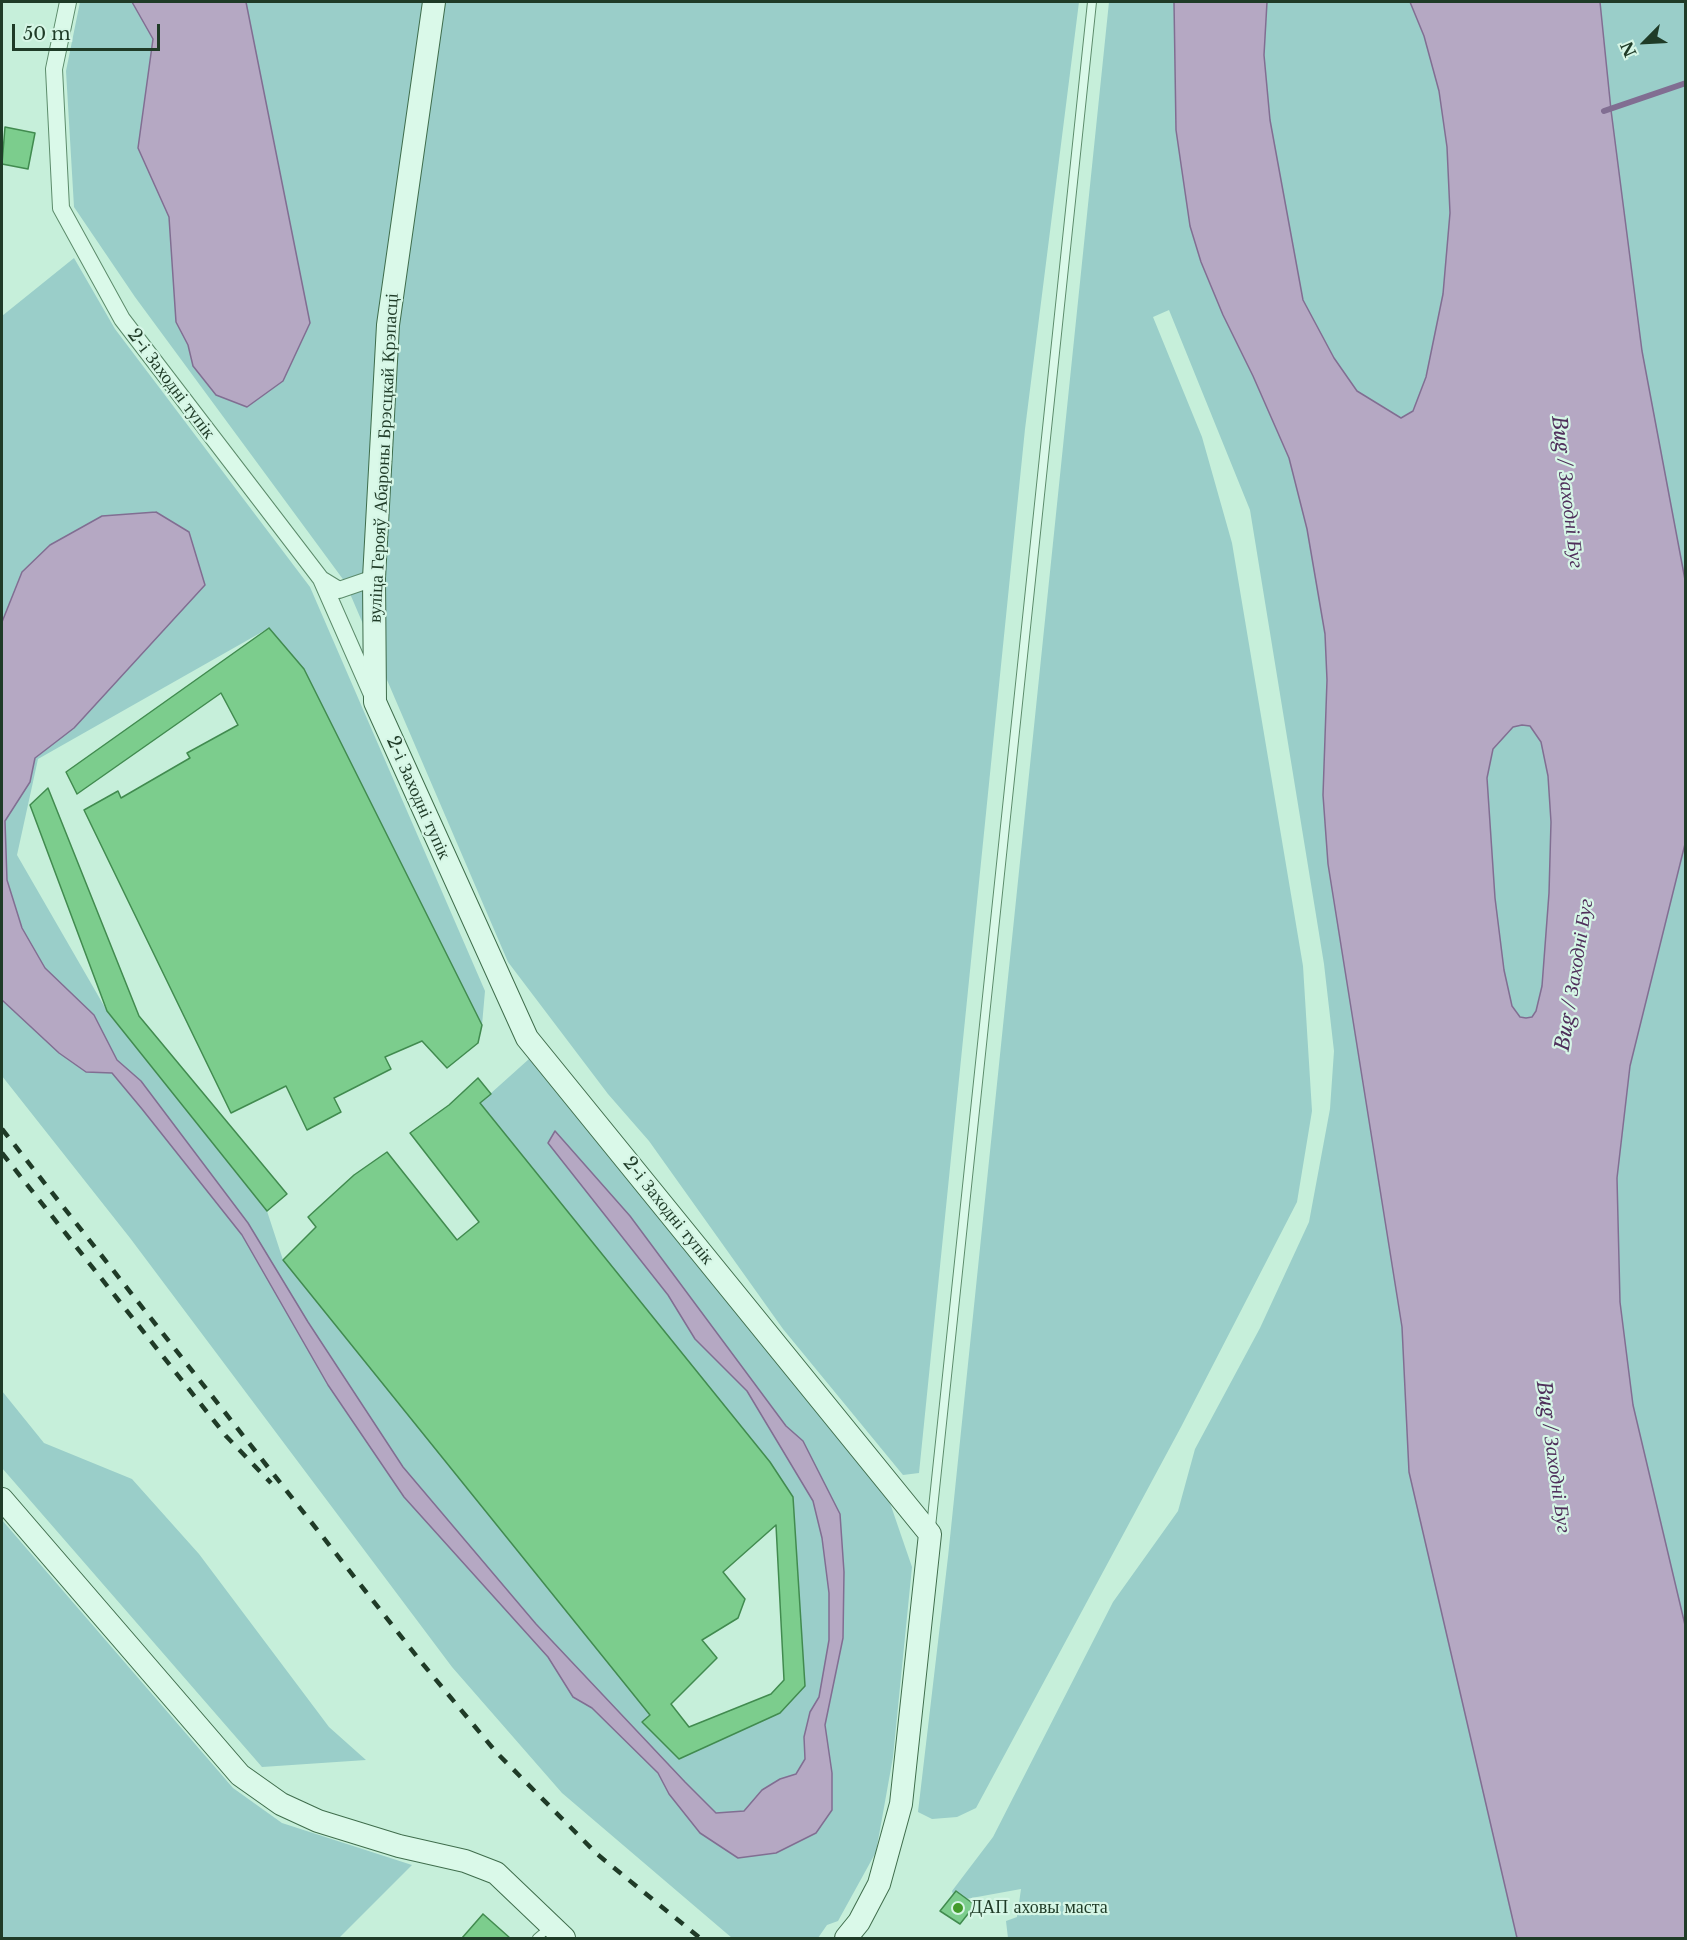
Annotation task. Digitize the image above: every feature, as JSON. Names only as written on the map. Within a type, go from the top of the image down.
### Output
[{"type":"main road","name":"вуліца Герояў Абароны Брэсцкай Крэпасці","points":[[375,702],[374,578],[388,325],[434,2]]},
{"type":"main road","name":"2-і Заходні тупік","points":[[375,702],[527,1038],[930,1534]]},
{"type":"main road","points":[[2,1499],[240,1775],[281,1804],[318,1821],[399,1846],[465,1861],[496,1873],[550,1934]]},
{"type":"main road","points":[[846,1938],[859,1922],[879,1884],[901,1804],[930,1534]]},
{"type":"street","name":"2-і Заходні тупік","points":[[68,2],[54,69],[61,208],[122,320],[321,579],[375,702]]},
{"type":"street","points":[[321,579],[339,590],[374,578]]},
{"type":"lane","points":[[930,1534],[1092,2]]},
{"type":"shaded area","points":[[80,2],[1079,2],[1025,429],[919,1473],[903,1475],[783,1329],[649,1141],[608,1094],[508,962],[345,582],[135,297],[74,207],[66,71]]},
{"type":"shaded area","points":[[1109,2],[1174,2],[1176,130],[1190,226],[1201,262],[1223,315],[1289,458],[1307,529],[1325,634],[1327,680],[1323,795],[1328,864],[1402,1327],[1409,1472],[1517,1938],[1008,1938],[1006,1921],[1017,1917],[1021,1889],[955,1901],[952,1891],[993,1837],[1113,1602],[1178,1511],[1195,1449],[1260,1328],[1309,1222],[1330,1109],[1334,1051],[1324,964],[1250,510],[1169,310],[1153,317],[1202,437],[1232,543],[1303,966],[1312,1111],[1297,1202],[1181,1427],[976,1808],[957,1817],[932,1819],[918,1812],[948,1557]]},
{"type":"shaded area","points":[[1267,2],[1410,2],[1424,36],[1439,91],[1447,147],[1450,214],[1443,294],[1426,377],[1413,411],[1401,418],[1357,391],[1334,358],[1303,300],[1270,120],[1264,55]]},
{"type":"shaded area","points":[[1600,2],[1685,2],[1685,585],[1642,352],[1611,110]]},
{"type":"shaded area","points":[[74,258],[115,329],[310,587],[485,991],[482,1025],[304,669],[269,628],[38,759],[17,855],[107,1011],[267,1211],[283,1260],[650,1715],[643,1722],[679,1759],[780,1713],[805,1686],[793,1497],[770,1462],[480,1103],[529,1059],[890,1503],[912,1567],[893,1757],[876,1852],[838,1921],[827,1925],[818,1938],[732,1938],[562,1793],[452,1667],[130,1238],[2,1076],[2,316]]},
{"type":"shaded area","points":[[1522,724],[1530,726],[1541,742],[1548,776],[1551,822],[1549,893],[1542,986],[1536,1011],[1532,1017],[1526,1018],[1520,1017],[1512,1006],[1504,970],[1495,898],[1487,778],[1493,749],[1513,727]]},
{"type":"shaded area","points":[[1685,844],[1685,1625],[1633,1405],[1620,1302],[1617,1178],[1630,1066]]},
{"type":"shaded area","points":[[2,1391],[44,1443],[132,1479],[199,1554],[329,1727],[366,1760],[262,1767],[2,1468]]},
{"type":"shaded area","points":[[2,1520],[233,1788],[282,1823],[412,1865],[339,1938],[2,1938]]},
{"type":"water","points":[[132,2],[246,2],[310,323],[283,381],[247,407],[216,395],[193,366],[188,345],[176,322],[169,217],[138,148],[153,39]]},
{"type":"water","name":"Bug / Заходні Буг","points":[[1174,2],[1267,2],[1264,55],[1270,120],[1303,300],[1334,358],[1357,391],[1401,418],[1413,411],[1426,377],[1443,294],[1450,213],[1447,147],[1439,91],[1424,36],[1410,2],[1600,2],[1611,110],[1642,351],[1686,585],[1685,844],[1630,1066],[1617,1178],[1620,1302],[1633,1405],[1685,1625],[1685,1938],[1517,1938],[1409,1472],[1402,1327],[1328,864],[1323,795],[1327,680],[1325,634],[1307,529],[1289,458],[1201,262],[1190,226],[1176,130]],"holes":[[[1530,726],[1541,742],[1548,776],[1551,822],[1549,893],[1542,986],[1536,1011],[1532,1017],[1526,1018],[1520,1017],[1512,1006],[1504,970],[1495,898],[1487,778],[1493,749],[1513,727]]]},
{"type":"water","points":[[156,512],[189,532],[205,585],[74,728],[35,758],[30,782],[5,821],[7,880],[22,928],[45,968],[94,1015],[117,1060],[141,1081],[248,1223],[308,1322],[403,1467],[536,1624],[685,1782],[716,1813],[744,1811],[762,1790],[780,1779],[796,1774],[805,1759],[804,1737],[810,1712],[819,1697],[829,1640],[829,1593],[822,1538],[813,1501],[747,1391],[695,1339],[668,1295],[548,1143],[555,1131],[630,1216],[786,1426],[803,1441],[840,1514],[844,1572],[843,1638],[825,1725],[832,1773],[832,1810],[816,1833],[776,1853],[738,1858],[700,1833],[669,1794],[658,1773],[592,1708],[573,1697],[548,1657],[404,1497],[328,1385],[242,1235],[142,1109],[112,1073],[86,1072],[59,1053],[2,1000],[2,622],[22,572],[50,545],[102,516]]},
{"type":"building","points":[[5,127],[35,133],[28,169],[2,164]]},
{"type":"building","points":[[269,628],[304,669],[482,1025],[478,1043],[447,1068],[422,1041],[385,1057],[391,1069],[334,1098],[341,1112],[307,1130],[286,1086],[231,1113],[84,810],[118,791],[121,798],[190,758],[187,753],[238,725],[221,693],[77,794],[66,772]]},
{"type":"building","points":[[48,788],[139,1016],[287,1194],[267,1211],[107,1011],[30,805]]},
{"type":"building","points":[[478,1078],[491,1094],[480,1103],[770,1462],[793,1497],[805,1686],[780,1713],[679,1759],[642,1722],[650,1715],[283,1260],[316,1227],[308,1217],[354,1175],[387,1152],[457,1240],[479,1222],[410,1133],[449,1105]],"holes":[[[776,1525],[784,1680],[771,1694],[689,1727],[671,1704],[717,1658],[702,1640],[738,1618],[745,1599],[723,1572]]]},
{"type":"building","name":"ДАП аховы маста","points":[[956,1891],[975,1905],[960,1924],[940,1911]]},
{"type":"building","points":[[483,1914],[510,1938],[462,1938]]},
{"type":"waterway","points":[[1604,111],[1686,83]]},
{"type":"railway","points":[[2,1129],[422,1663],[496,1752],[597,1854],[700,1938]]},
{"type":"railway","points":[[2,1153],[226,1436],[271,1483]]},
{"type":"place","name":"ДАП аховы маста","points":[[958,1908]]}]
